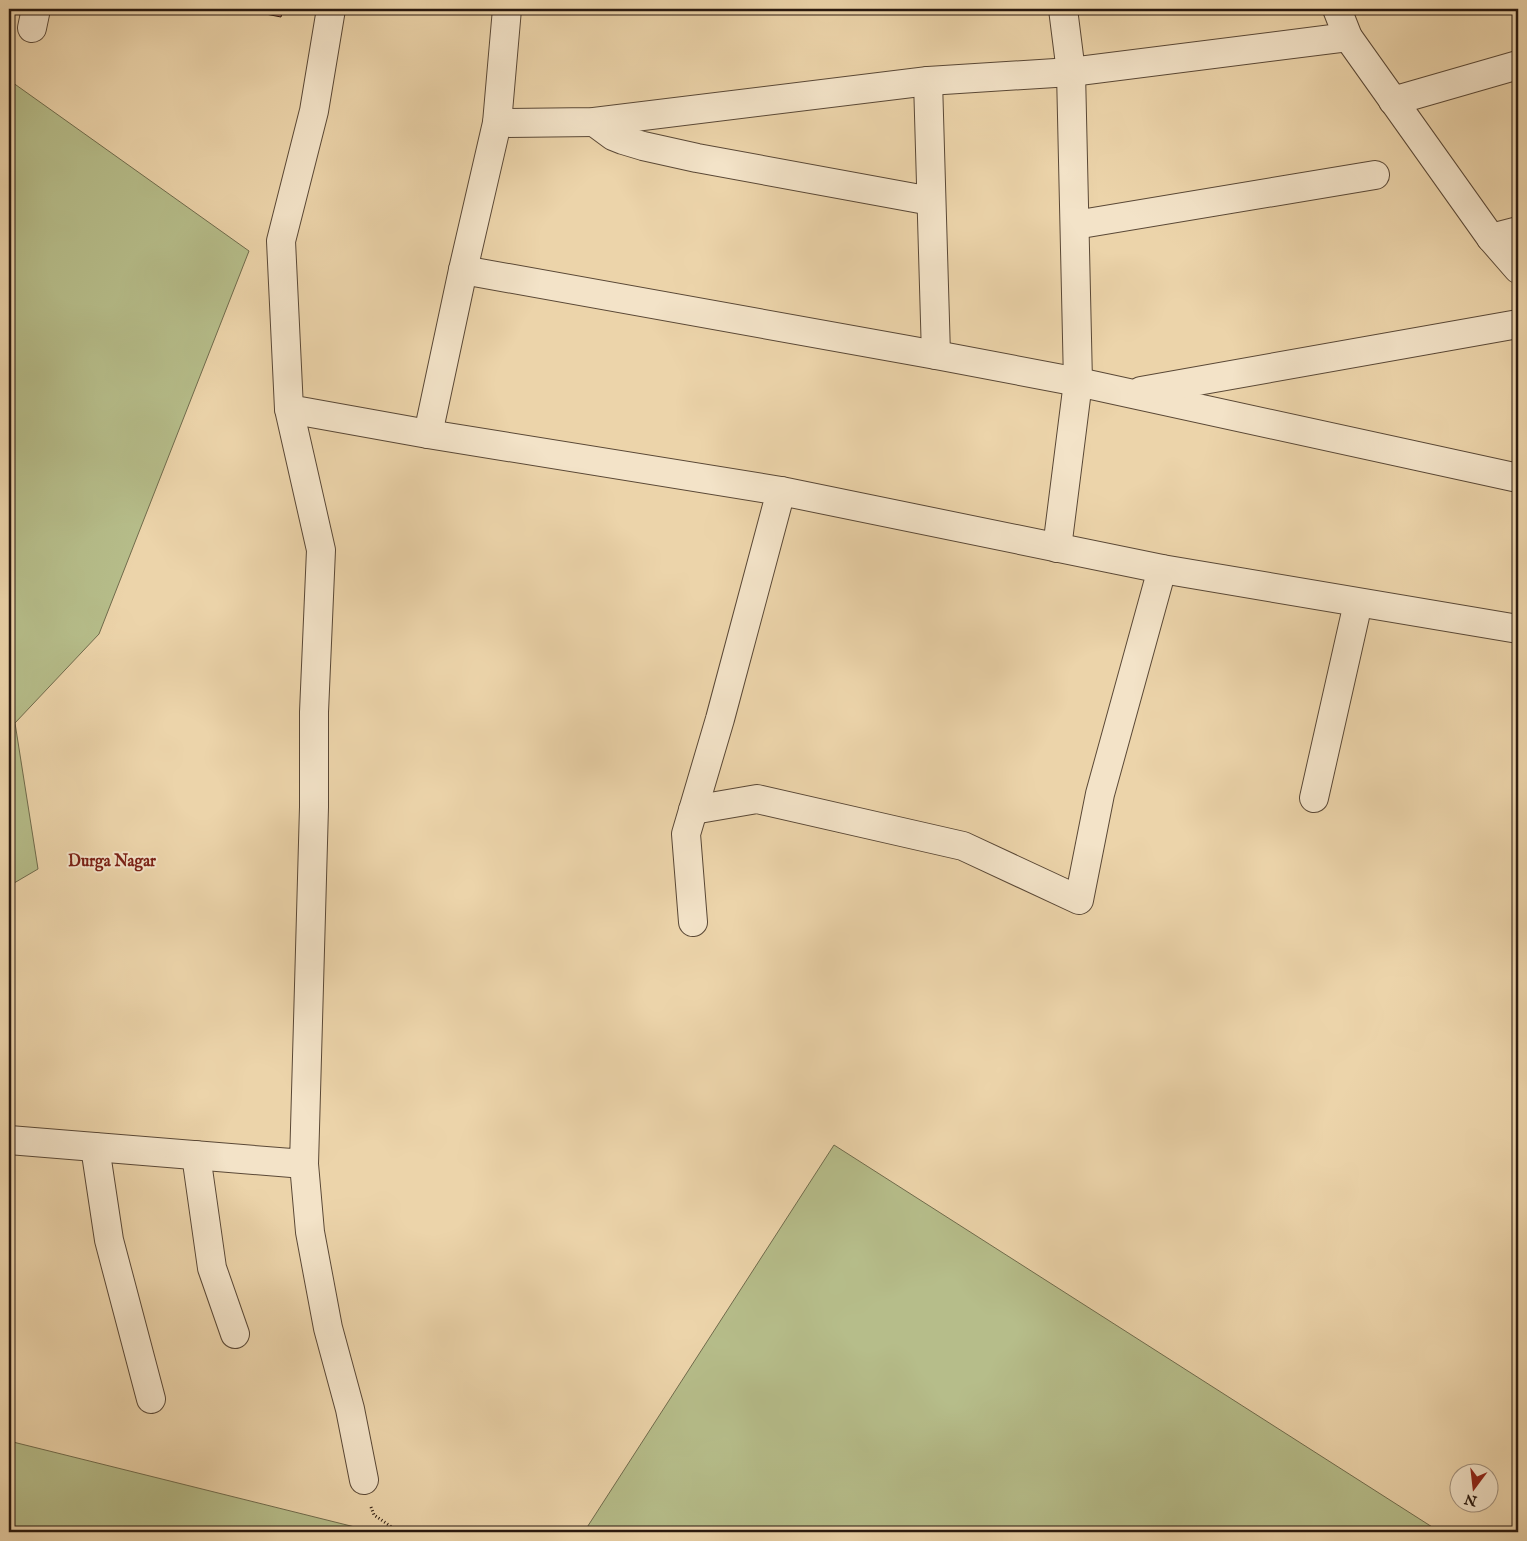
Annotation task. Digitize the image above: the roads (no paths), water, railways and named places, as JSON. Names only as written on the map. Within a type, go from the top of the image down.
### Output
[{"type":"street","points":[[331,9],[314,111],[282,240],[290,409],[321,550],[315,693],[314,807],[304,1164],[310,1232],[326,1318],[350,1409],[364,1480]]},
{"type":"street","points":[[428,434],[497,123],[507,9]]},
{"type":"street","points":[[1057,548],[1078,382],[1071,72],[1063,9]]},
{"type":"street","points":[[1336,9],[1348,37],[1490,238],[1518,269]]},
{"type":"street","points":[[497,123],[594,122],[928,82],[1071,72],[1348,37]]},
{"type":"street","points":[[1393,101],[1518,65]]},
{"type":"street","points":[[928,82],[936,355]]},
{"type":"street","points":[[594,122],[613,136],[652,148],[931,201]]},
{"type":"street","points":[[1074,225],[1375,176]]},
{"type":"street","points":[[1490,238],[1518,231]]},
{"type":"street","points":[[463,270],[1078,382],[1518,478]]},
{"type":"street","points":[[1128,393],[1518,324]]},
{"type":"street","points":[[290,409],[428,434],[781,491],[1162,569],[1518,630]]},
{"type":"street","points":[[693,922],[686,834],[720,719],[781,491]]},
{"type":"street","points":[[693,810],[757,799],[963,846],[1079,900],[1100,794],[1162,569]]},
{"type":"street","points":[[1314,798],[1358,602]]},
{"type":"street","points":[[9,1140],[304,1164]]},
{"type":"street","points":[[96,1147],[110,1240],[151,1399]]},
{"type":"street","points":[[196,1155],[212,1268],[235,1334]]},
{"type":"district","name":"Durga Nagar","points":[[112,860]]}]
